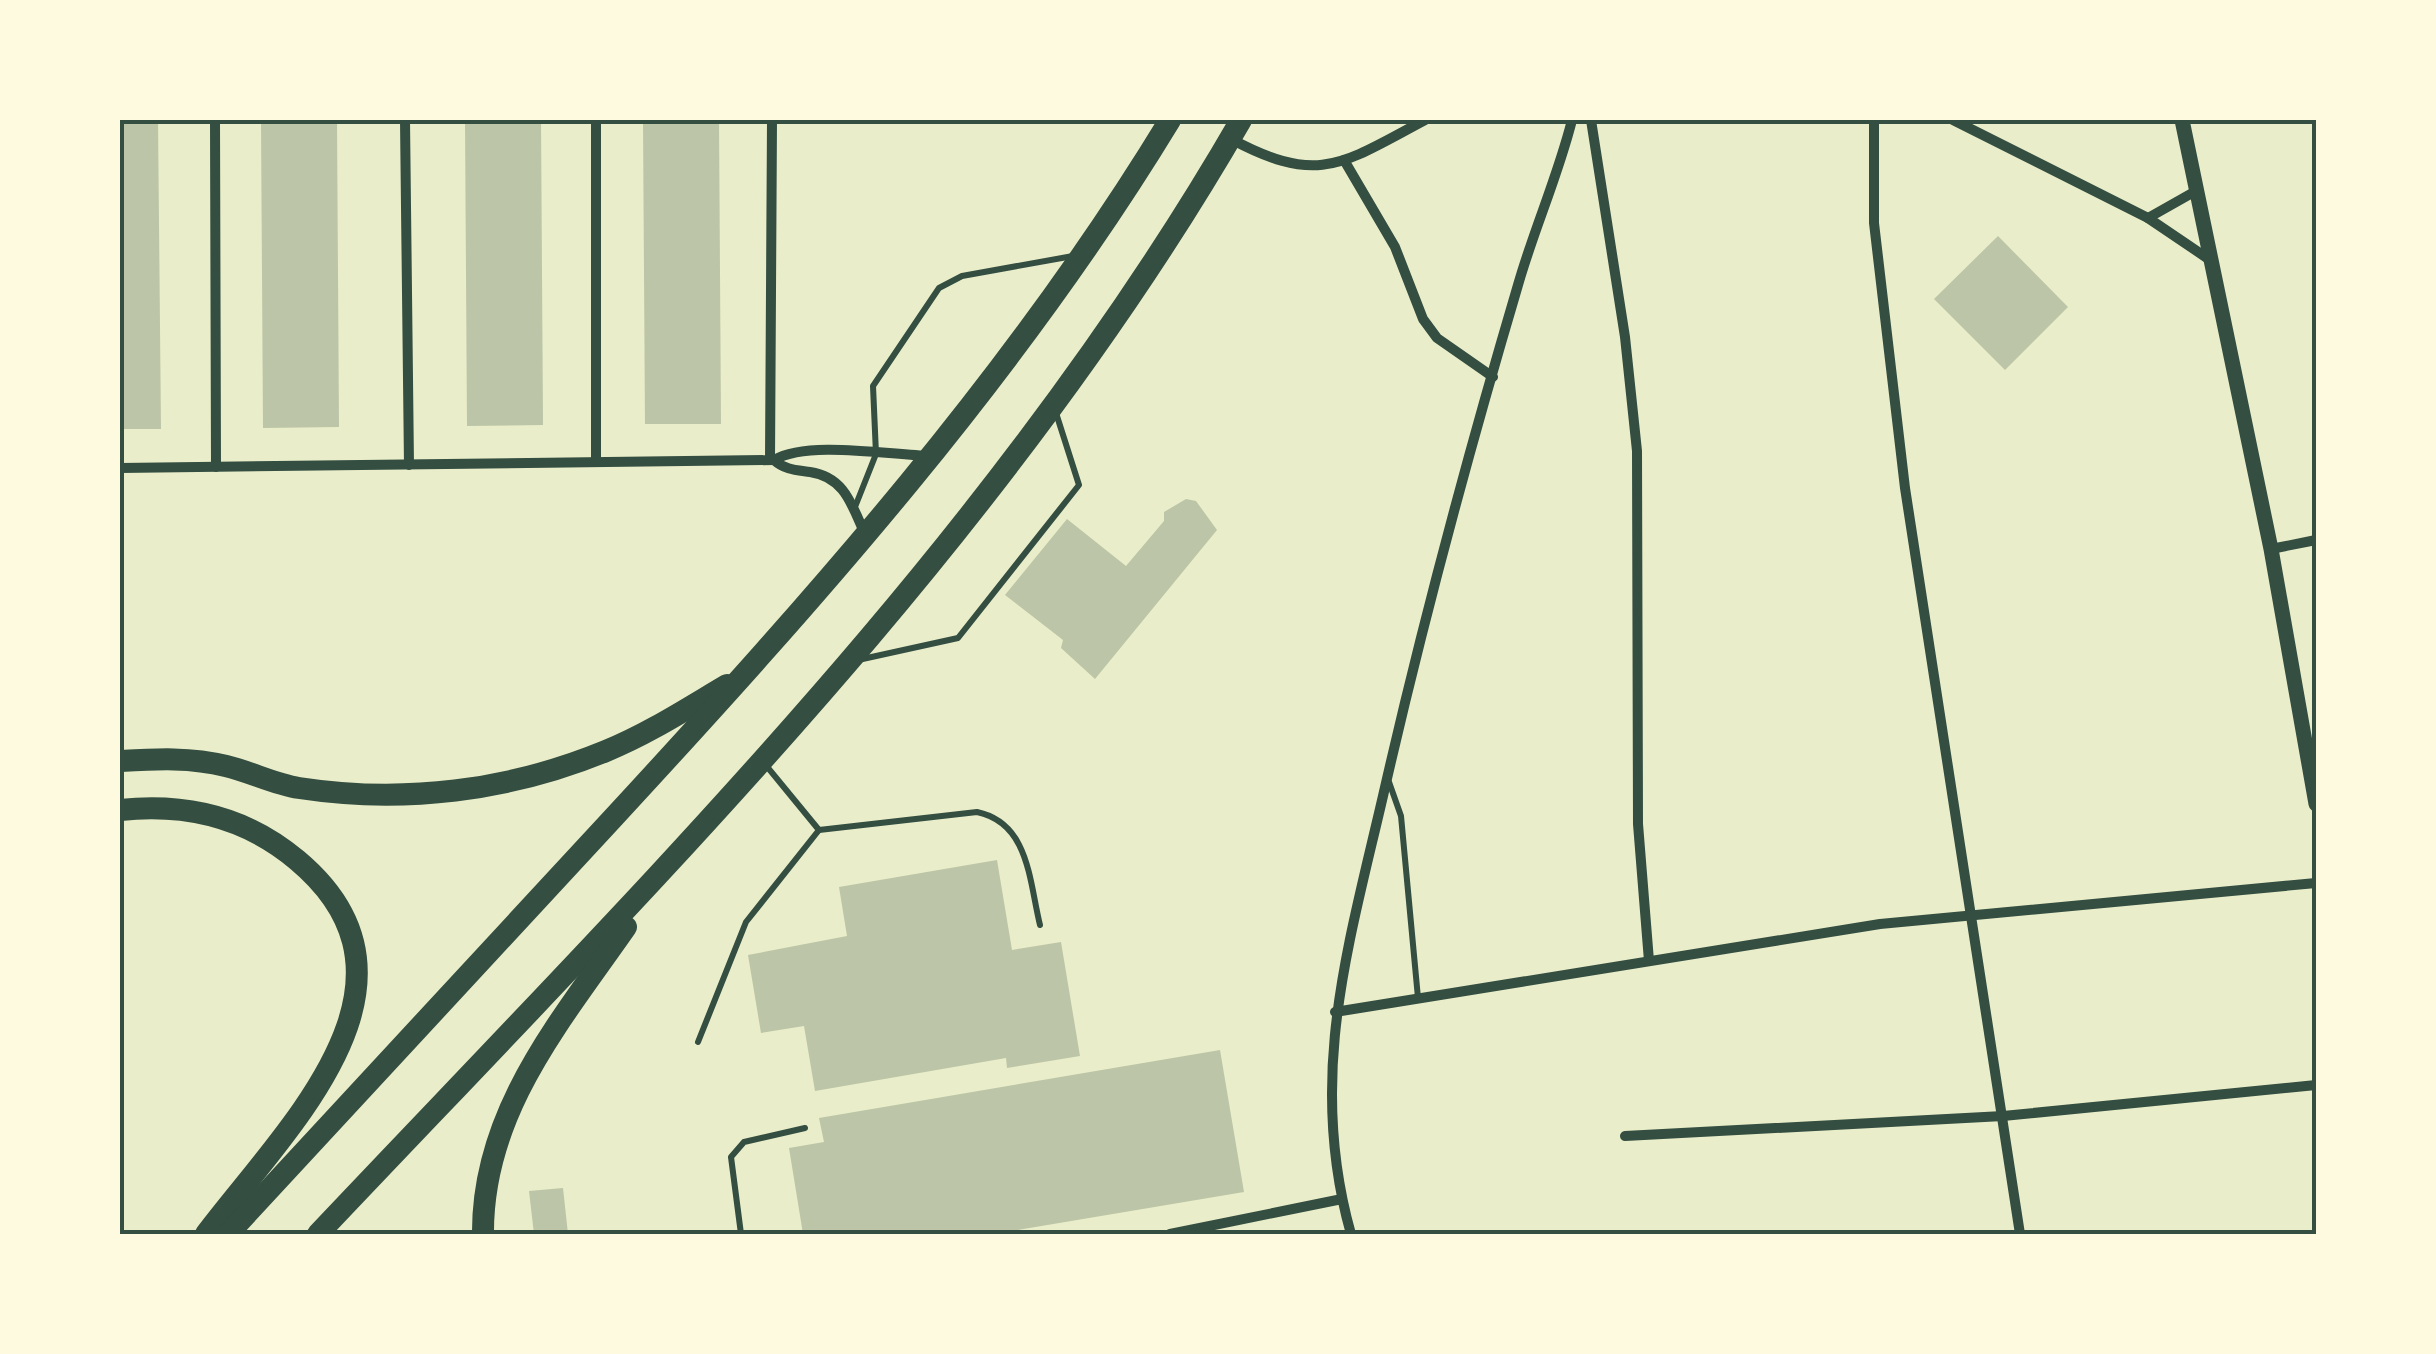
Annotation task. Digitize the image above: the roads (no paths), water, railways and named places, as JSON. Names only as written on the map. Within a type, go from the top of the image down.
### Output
[{"type":"highway","points":[[228,1234],[752,671],[931,456],[1084,254],[1169,121]]},
{"type":"highway","points":[[318,1234],[666,869],[846,660],[1054,404],[1144,274],[1235,130]]},
{"type":"highway","points":[[120,761],[175,758],[224,765],[295,788],[359,795],[411,797],[479,788],[606,751],[752,671]]},
{"type":"highway","points":[[120,810],[186,809],[243,824],[268,838],[326,886],[340,909],[357,960],[356,1006],[335,1059],[206,1234]]},
{"type":"highway","points":[[483,1234],[483,1203],[506,1110],[528,1068],[666,869]]},
{"type":"street","points":[[215,120],[216,467]]},
{"type":"street","points":[[405,120],[409,464]]},
{"type":"street","points":[[596,120],[596,462]]},
{"type":"street","points":[[772,120],[772,460]]},
{"type":"street","points":[[1235,130],[1274,162],[1320,168],[1425,120]]},
{"type":"street","points":[[1351,1234],[1342,1199],[1332,1117],[1335,1012],[1351,920],[1493,377],[1572,120]]},
{"type":"street","points":[[1591,120],[1623,319],[1637,451],[1638,806],[1649,960]]},
{"type":"street","points":[[1874,120],[1874,223],[1905,488],[2020,1234]]},
{"type":"street","points":[[1953,120],[2148,218],[2210,260]]},
{"type":"street","points":[[2182,120],[2271,549],[2316,804]]},
{"type":"street","points":[[1344,160],[1395,247],[1423,319],[1437,338],[1493,377]]},
{"type":"street","points":[[2148,218],[2194,192]]},
{"type":"street","points":[[120,468],[772,460],[798,452],[931,456]]},
{"type":"street","points":[[772,460],[783,469],[818,473],[838,483],[865,534]]},
{"type":"street","points":[[2271,549],[2316,540]]},
{"type":"street","points":[[1335,1012],[1972,912],[2316,883]]},
{"type":"street","points":[[1625,1136],[2003,1116],[2316,1085]]},
{"type":"street","points":[[1170,1234],[1342,1199]]},
{"type":"lane","points":[[854,510],[876,454],[873,386],[939,288],[962,276],[1084,254]]},
{"type":"lane","points":[[846,660],[958,638],[1078,485],[1054,404]]},
{"type":"lane","points":[[760,760],[819,830]]},
{"type":"lane","points":[[1387,776],[1401,816],[1418,998]]},
{"type":"lane","points":[[698,1042],[746,922],[819,830],[976,812],[994,816],[1018,838],[1040,925]]},
{"type":"lane","points":[[741,1234],[732,1157],[735,1148],[744,1142],[806,1128]]}]
